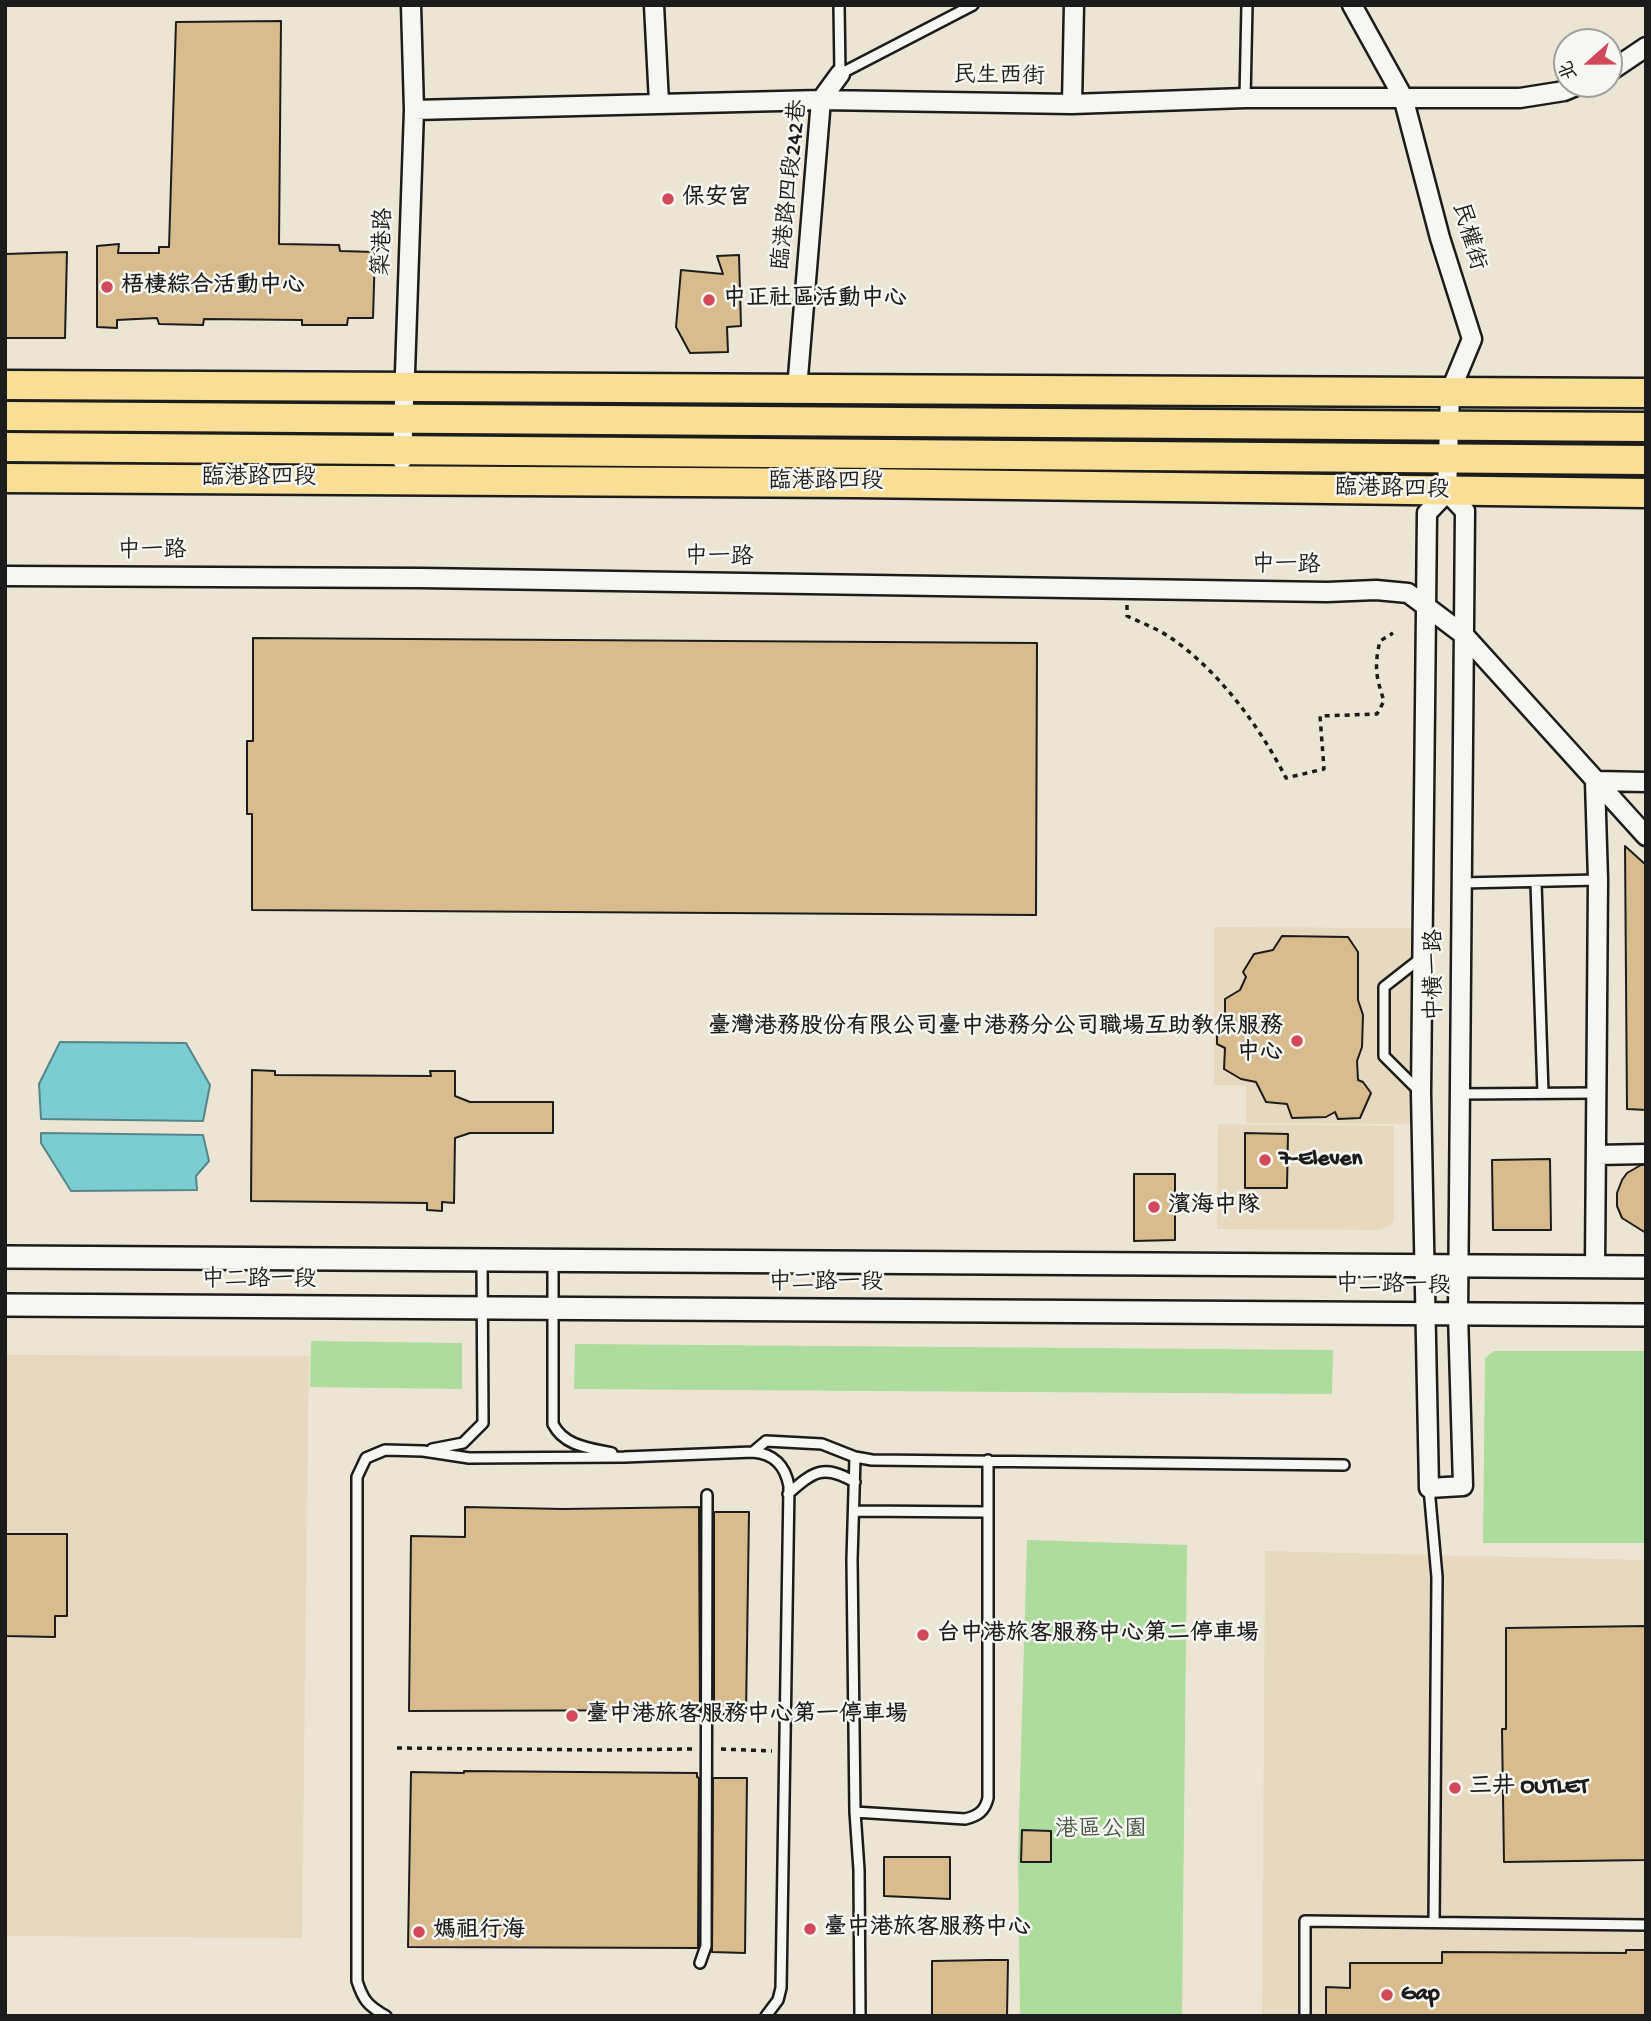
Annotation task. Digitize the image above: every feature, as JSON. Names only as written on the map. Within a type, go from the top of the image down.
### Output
[{"type":"main road","points":[[5,385],[1646,393]]},
{"type":"main road","points":[[5,416],[1646,427]]},
{"type":"main road","name":"臨港路四段","points":[[5,447],[1646,460]]},
{"type":"main road","name":"臨港路四段","points":[[5,478],[855,483],[1646,493]]},
{"type":"street","name":"築港路","points":[[401,480],[414,110],[411,5]]},
{"type":"street","points":[[654,5],[659,103]]},
{"type":"street","points":[[1072,104],[1074,5]]},
{"type":"street","name":"民權街","points":[[1352,5],[1403,97],[1440,238],[1472,340],[1450,392],[1447,492]]},
{"type":"street","points":[[1623,63],[1646,47]]},
{"type":"street","name":"臨港路四段242巷","points":[[796,389],[821,100],[840,74]]},
{"type":"street","name":"民生西街","points":[[414,110],[821,100],[1072,104],[1245,98],[1520,98],[1553,93]]},
{"type":"street","name":"中橫一路","points":[[1447,492],[1465,511],[1458,1265],[1463,1486],[1429,1488],[1421,1093],[1427,513],[1447,492]]},
{"type":"street","name":"中一路","points":[[5,576],[421,578],[1327,592],[1376,590],[1408,593],[1464,635],[1646,836]]},
{"type":"street","points":[[1595,1266],[1598,880],[1595,781],[1646,782]]},
{"type":"street","points":[[1597,1155],[1646,1154]]},
{"type":"street","name":"中二路一段","points":[[5,1257],[1646,1266]]},
{"type":"street","name":"中二路一段","points":[[5,1305],[1646,1315]]},
{"type":"lane","points":[[839,5],[840,74],[974,5]]},
{"type":"lane","points":[[1245,98],[1247,5]]},
{"type":"lane","points":[[1461,883],[1598,880]]},
{"type":"lane","points":[[1536,883],[1543,1093]]},
{"type":"lane","points":[[1421,1093],[1384,1056],[1384,987],[1423,957]]},
{"type":"lane","points":[[1460,1094],[1596,1093]]},
{"type":"lane","points":[[424,1451],[463,1443],[482,1423],[482,1260]]},
{"type":"lane","points":[[553,1260],[553,1424],[569,1442],[624,1457]]},
{"type":"lane","points":[[753,1452],[766,1441],[822,1444],[855,1457],[872,1460],[1344,1465]]},
{"type":"lane","points":[[386,2016],[370,2007],[360,1993],[357,1980],[357,1477],[366,1458],[374,1452],[384,1450],[424,1451],[469,1458],[624,1457],[753,1452],[763,1453],[779,1462],[788,1477],[781,1988],[778,2000],[766,2016]]},
{"type":"lane","points":[[855,1457],[852,1560],[860,2016]]},
{"type":"lane","points":[[855,1812],[965,1819],[981,1812],[986,1806],[989,1775],[988,1461]]},
{"type":"lane","points":[[788,1494],[815,1472],[836,1472],[855,1482]]},
{"type":"lane","points":[[1429,1488],[1437,1577],[1434,1922]]},
{"type":"lane","points":[[700,1963],[706,1946],[707,1495]]},
{"type":"lane","points":[[855,1511],[988,1512]]},
{"type":"lane","points":[[1305,2016],[1305,1921],[1646,1925]]},
{"type":"path","points":[[1125,589],[1128,616],[1171,638],[1221,684],[1258,728],[1286,778],[1324,769],[1320,716],[1377,714],[1384,701],[1376,677],[1375,661],[1380,641],[1393,633]]},
{"type":"path","points":[[397,1748],[706,1748],[784,1751]]},
{"type":"shaded area","points":[[1214,927],[1414,928],[1413,1124],[1246,1123],[1246,1085],[1214,1085]]},
{"type":"shaded area","points":[[1218,1124],[1394,1126],[1392,1224],[1380,1230],[1217,1229]]},
{"type":"shaded area","points":[[5,1355],[309,1356],[302,1938],[5,1936]]},
{"type":"shaded area","name":"三井 OUTLET","points":[[1265,1551],[1646,1560],[1646,2016],[1262,2016]]},
{"type":"green space","points":[[311,1341],[462,1343],[462,1389],[310,1387]]},
{"type":"green space","points":[[575,1344],[1333,1350],[1332,1394],[574,1389]]},
{"type":"green space","points":[[1494,1351],[1646,1351],[1646,1543],[1483,1543],[1485,1358]]},
{"type":"green space","name":"港區公園","points":[[1027,1540],[1187,1545],[1182,2016],[1020,2016],[1018,1854]]},
{"type":"water","points":[[60,1042],[186,1043],[210,1085],[203,1121],[41,1119],[39,1084]]},
{"type":"water","points":[[41,1133],[203,1135],[209,1161],[196,1176],[197,1190],[71,1191],[41,1143]]},
{"type":"building","points":[[281,21],[279,244],[339,245],[340,251],[375,252],[373,318],[348,318],[347,325],[302,325],[302,320],[204,319],[203,325],[159,324],[157,318],[117,320],[117,328],[97,327],[97,246],[119,244],[118,253],[159,253],[159,247],[169,247],[176,22]]},
{"type":"building","points":[[67,252],[65,338],[5,338],[5,254]]},
{"type":"building","name":"中正社區活動中心","points":[[739,255],[741,326],[727,327],[728,352],[690,353],[676,327],[681,270],[723,274],[717,256]]},
{"type":"building","points":[[253,638],[1037,643],[1036,915],[252,910],[252,814],[247,814],[247,741],[253,741]]},
{"type":"building","points":[[1625,846],[1646,865],[1646,1110],[1627,1109]]},
{"type":"building","points":[[1282,936],[1348,937],[1358,952],[1358,1000],[1363,1015],[1362,1047],[1357,1061],[1358,1080],[1363,1082],[1371,1093],[1360,1118],[1338,1119],[1335,1112],[1326,1117],[1292,1118],[1287,1104],[1266,1102],[1256,1082],[1241,1079],[1224,1069],[1225,1048],[1217,1044],[1217,1025],[1225,1020],[1225,999],[1240,990],[1246,977],[1243,972],[1254,954],[1273,950]]},
{"type":"building","points":[[252,1070],[275,1071],[275,1075],[431,1076],[430,1071],[455,1071],[455,1096],[470,1102],[553,1102],[553,1133],[470,1133],[455,1138],[454,1203],[442,1202],[442,1211],[427,1210],[427,1203],[251,1201]]},
{"type":"building","points":[[1245,1133],[1288,1134],[1287,1188],[1245,1188]]},
{"type":"building","points":[[1550,1159],[1551,1230],[1493,1230],[1492,1160]]},
{"type":"building","points":[[1646,1165],[1646,1233],[1622,1218],[1617,1206],[1617,1193],[1622,1180],[1627,1173]]},
{"type":"building","name":"濱海中隊","points":[[1134,1174],[1175,1174],[1175,1240],[1134,1241]]},
{"type":"building","points":[[465,1507],[699,1507],[700,1710],[409,1711],[411,1536],[465,1537]]},
{"type":"building","points":[[714,1512],[749,1512],[746,1715],[714,1714]]},
{"type":"building","points":[[5,1534],[67,1534],[67,1616],[55,1616],[55,1637],[5,1636]]},
{"type":"building","points":[[1646,1626],[1646,1860],[1504,1862],[1502,1729],[1506,1729],[1506,1628]]},
{"type":"building","points":[[411,1772],[697,1773],[698,1948],[408,1947]]},
{"type":"building","points":[[713,1778],[747,1778],[745,1953],[712,1952]]},
{"type":"building","points":[[1022,1830],[1051,1831],[1051,1862],[1021,1862]]},
{"type":"building","points":[[884,1857],[950,1857],[950,1899],[884,1896]]},
{"type":"building","points":[[1626,1950],[1646,1950],[1646,2016],[1326,2016],[1326,1987],[1350,1988],[1350,1963],[1442,1963],[1442,1952],[1626,1953]]},
{"type":"building","points":[[1008,1960],[1007,2016],[932,2016],[932,1961]]},
{"type":"place","name":"保安宮","points":[[668,199]]},
{"type":"place","name":"梧棲綜合活動中心","points":[[107,287]]},
{"type":"place","name":"中正社區活動中心","points":[[709,300]]},
{"type":"place","name":"臺灣港務股份有限公司臺中港務分公司職場互助教保服務 中心","points":[[1297,1041]]},
{"type":"place","name":"7-Eleven","points":[[1265,1160]]},
{"type":"place","name":"濱海中隊","points":[[1154,1207]]},
{"type":"place","name":"台中港旅客服務中心第二停車場","points":[[923,1635]]},
{"type":"place","name":"臺中港旅客服務中心第一停車場","points":[[572,1716]]},
{"type":"place","name":"三井 OUTLET","points":[[1455,1788]]},
{"type":"place","name":"臺中港旅客服務中心","points":[[810,1929]]},
{"type":"place","name":"媽祖行海","points":[[419,1932]]},
{"type":"place","name":"Gap","points":[[1387,1995]]}]
